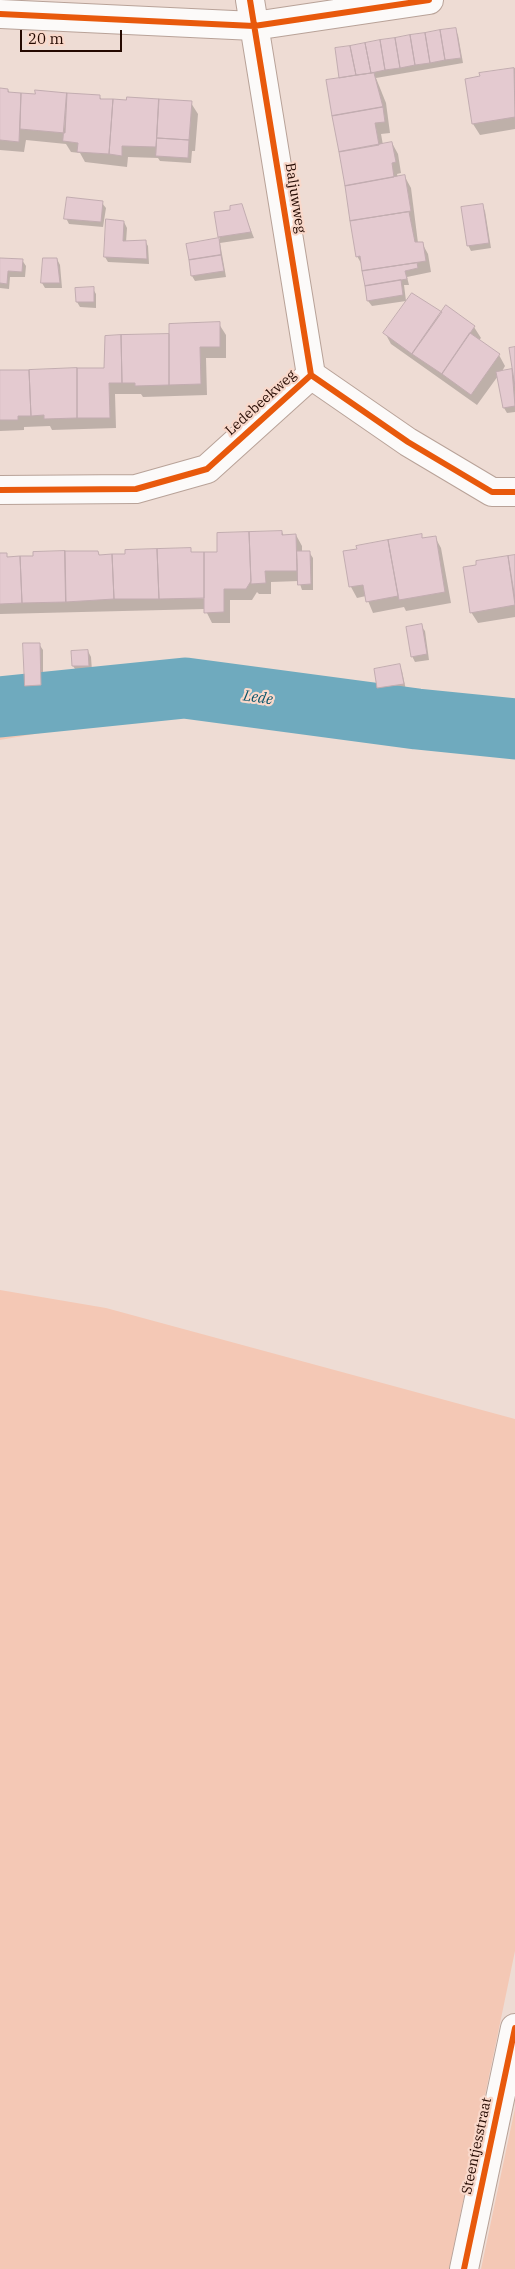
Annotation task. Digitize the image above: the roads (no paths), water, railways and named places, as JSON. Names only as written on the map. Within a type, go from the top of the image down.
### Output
[{"type":"street","points":[[0,14],[252,13],[429,0]]},
{"type":"street","name":"Baljuwweg","points":[[252,13],[311,375]]},
{"type":"street","name":"Ledebeekweg","points":[[0,490],[136,489],[207,469],[311,375],[408,442],[492,492],[515,492]]},
{"type":"street","name":"Steentjesstraat","points":[[464,2269],[515,2028]]},
{"type":"waterway","name":"Lede","points":[[0,707],[185,688],[417,719],[515,729]]}]
